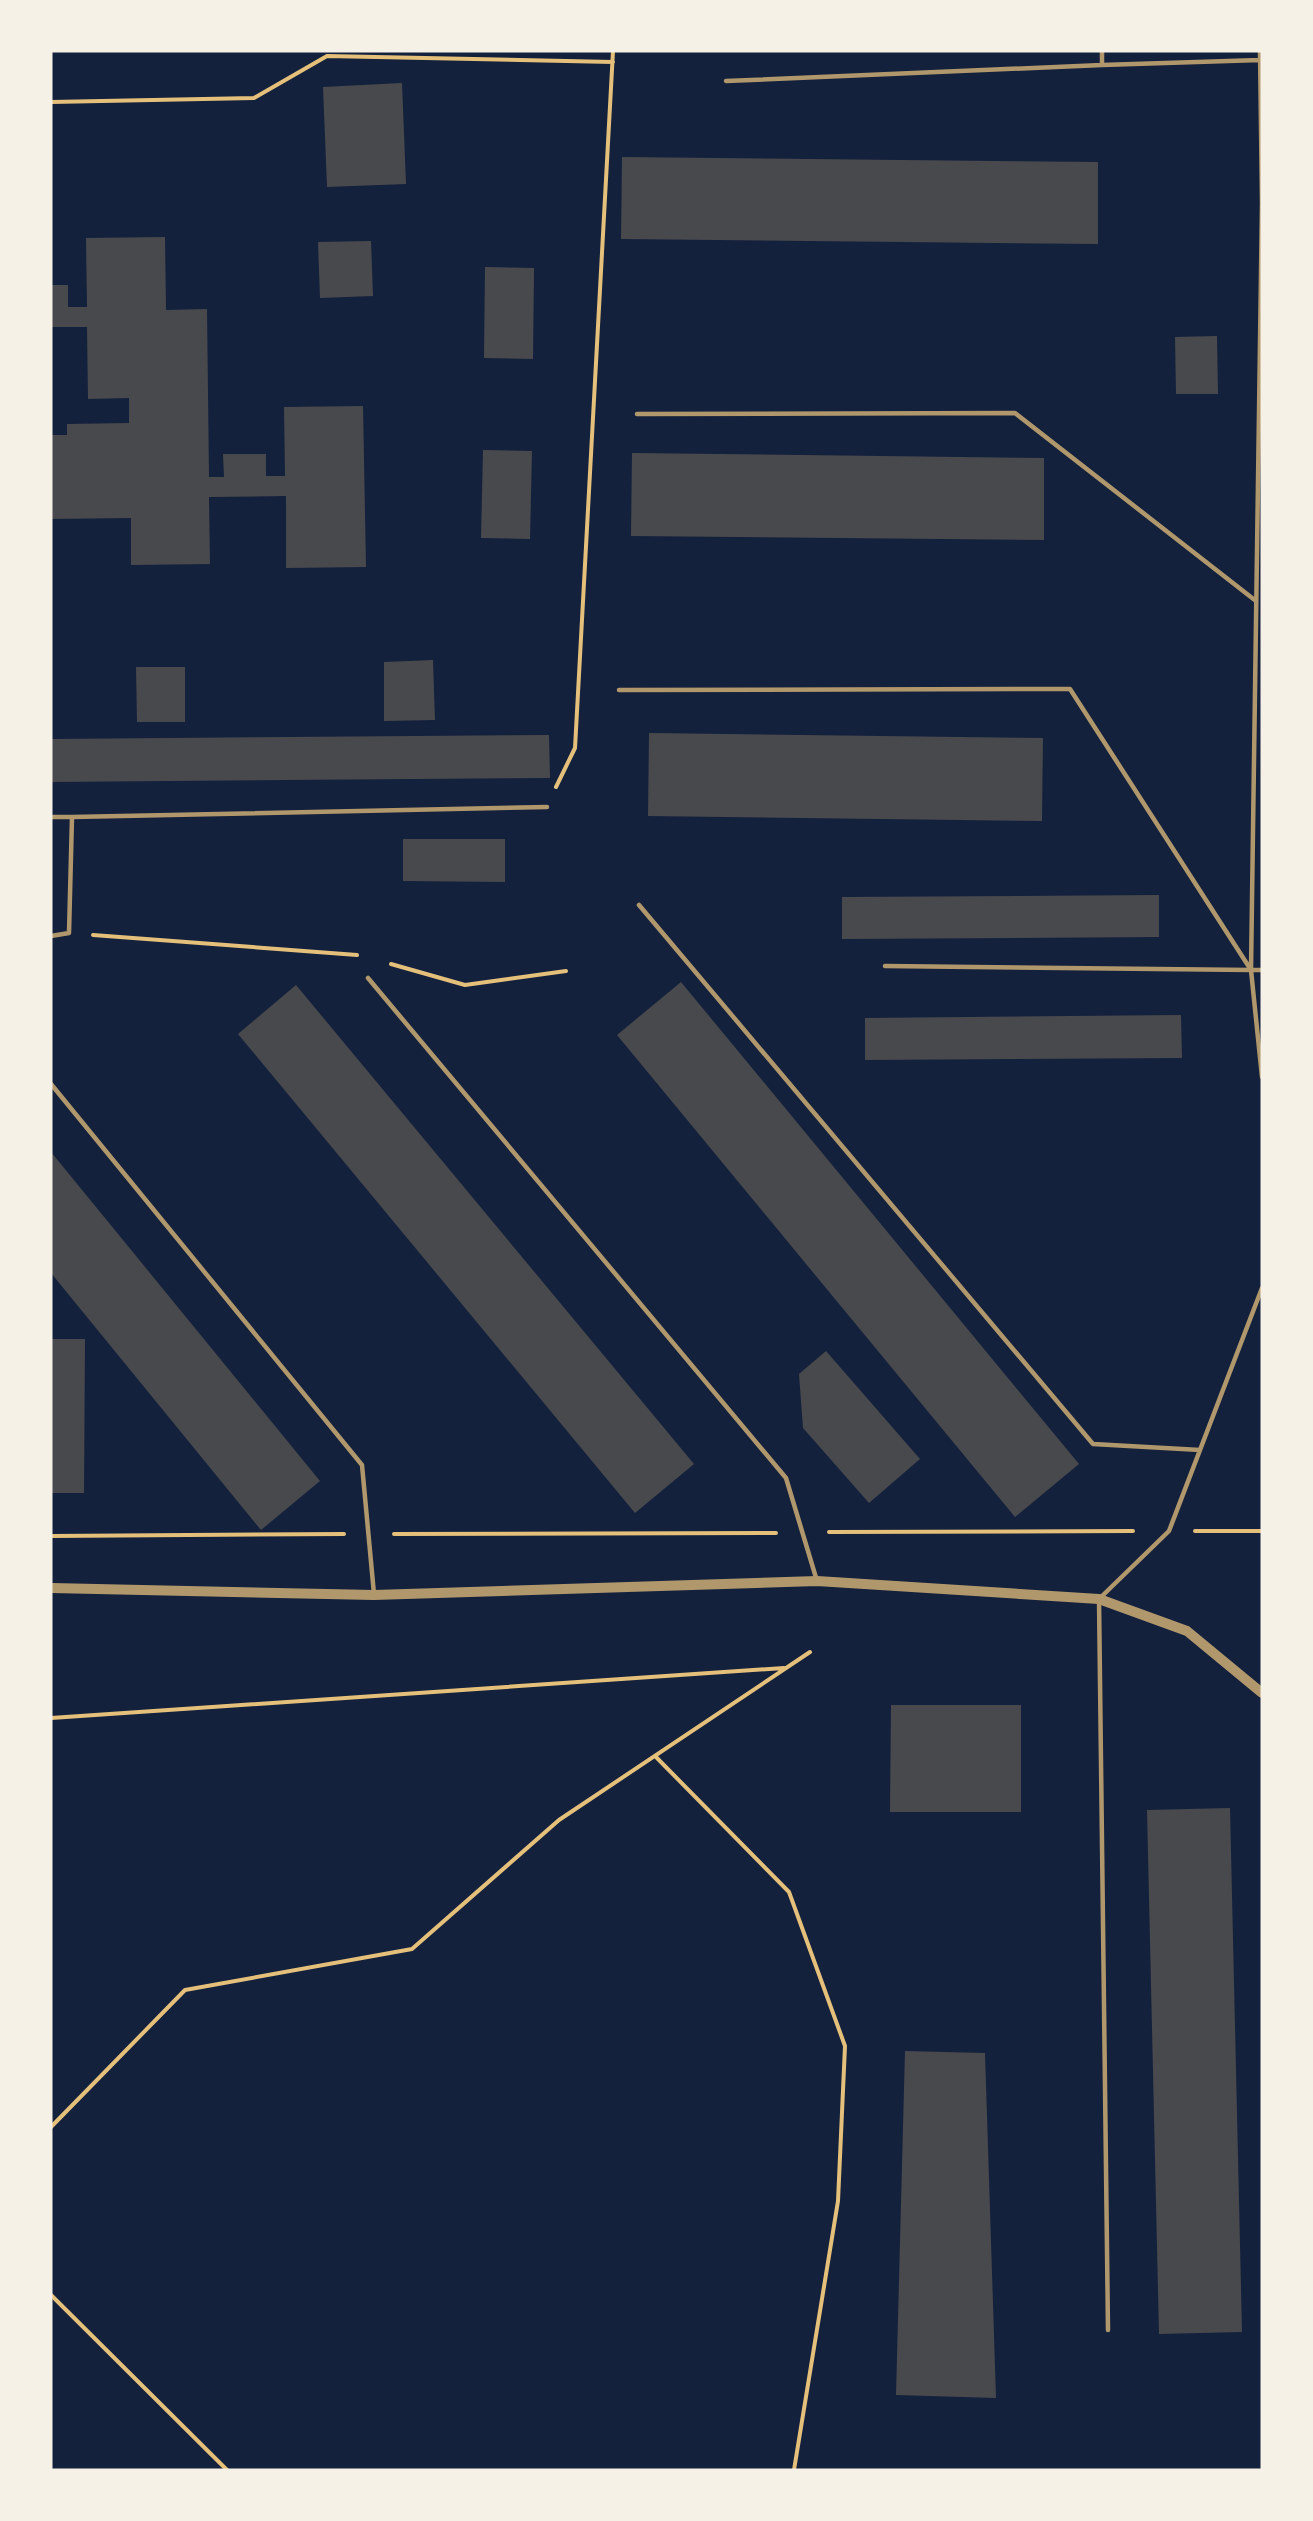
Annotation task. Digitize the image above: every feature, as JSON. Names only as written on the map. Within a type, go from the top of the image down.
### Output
[{"type":"street","points":[[51,1588],[374,1595],[817,1581],[1099,1599],[1187,1631],[1262,1693]]},
{"type":"lane","points":[[1102,51],[1102,65]]},
{"type":"lane","points":[[1260,51],[1262,203],[1251,970],[1262,1077]]},
{"type":"lane","points":[[726,81],[1260,60]]},
{"type":"lane","points":[[637,414],[1015,413],[1256,601]]},
{"type":"lane","points":[[619,690],[1070,689],[1251,970]]},
{"type":"lane","points":[[51,817],[547,807]]},
{"type":"lane","points":[[51,936],[69,933],[72,817]]},
{"type":"lane","points":[[639,905],[1093,1444],[1200,1450]]},
{"type":"lane","points":[[885,966],[1262,970]]},
{"type":"lane","points":[[368,978],[786,1478],[817,1581]]},
{"type":"lane","points":[[51,1084],[362,1465],[374,1595]]},
{"type":"lane","points":[[1108,2330],[1099,1599],[1169,1531],[1262,1288]]},
{"type":"path","points":[[547,807],[575,747],[613,51]]},
{"type":"path","points":[[51,102],[254,98],[327,56],[613,62]]},
{"type":"path","points":[[69,933],[350,953],[362,956]]},
{"type":"path","points":[[385,963],[465,985],[566,971]]},
{"type":"path","points":[[51,1536],[1262,1531]]},
{"type":"path","points":[[51,2127],[185,1990],[411,1949],[559,1820],[810,1652]]},
{"type":"path","points":[[51,1718],[786,1668]]},
{"type":"path","points":[[655,1756],[789,1892],[845,2046],[838,2201],[794,2470]]},
{"type":"path","points":[[51,2295],[227,2470]]},
{"type":"building","points":[[402,83],[406,184],[327,187],[323,87]]},
{"type":"building","points":[[622,157],[1098,162],[1098,244],[621,239]]},
{"type":"building","points":[[165,237],[166,310],[207,309],[209,477],[224,477],[223,454],[266,454],[266,476],[285,476],[284,407],[363,406],[366,567],[286,568],[286,496],[209,497],[210,564],[131,565],[131,518],[51,519],[51,435],[67,435],[67,424],[129,423],[129,398],[88,399],[87,327],[51,327],[51,285],[68,285],[68,307],[87,307],[86,238]]},
{"type":"building","points":[[371,241],[373,296],[320,298],[318,242]]},
{"type":"building","points":[[485,267],[534,268],[533,359],[484,358]]},
{"type":"building","points":[[1217,336],[1218,394],[1176,394],[1175,337]]},
{"type":"building","points":[[483,450],[532,451],[530,539],[481,538]]},
{"type":"building","points":[[632,453],[1044,458],[1044,540],[631,536]]},
{"type":"building","points":[[433,660],[435,720],[384,721],[384,662]]},
{"type":"building","points":[[136,667],[185,667],[185,722],[137,722]]},
{"type":"building","points":[[649,733],[1043,738],[1042,821],[648,816]]},
{"type":"building","points":[[549,735],[550,778],[51,782],[51,739]]},
{"type":"building","points":[[403,839],[505,839],[505,882],[403,881]]},
{"type":"building","points":[[1159,895],[1159,937],[842,939],[842,897]]},
{"type":"building","points":[[681,982],[1079,1464],[1015,1517],[617,1035]]},
{"type":"building","points":[[296,985],[694,1464],[635,1513],[238,1034]]},
{"type":"building","points":[[1181,1015],[1182,1058],[865,1060],[865,1018]]},
{"type":"building","points":[[51,1152],[320,1481],[261,1530],[51,1273]]},
{"type":"building","points":[[51,1339],[85,1339],[84,1493],[51,1493]]},
{"type":"building","points":[[826,1351],[920,1459],[869,1503],[803,1428],[799,1374]]},
{"type":"building","points":[[891,1705],[1021,1705],[1021,1812],[890,1812]]},
{"type":"building","points":[[1230,1808],[1242,2332],[1159,2334],[1147,1810]]},
{"type":"building","points":[[905,2051],[985,2053],[996,2398],[896,2395]]}]
